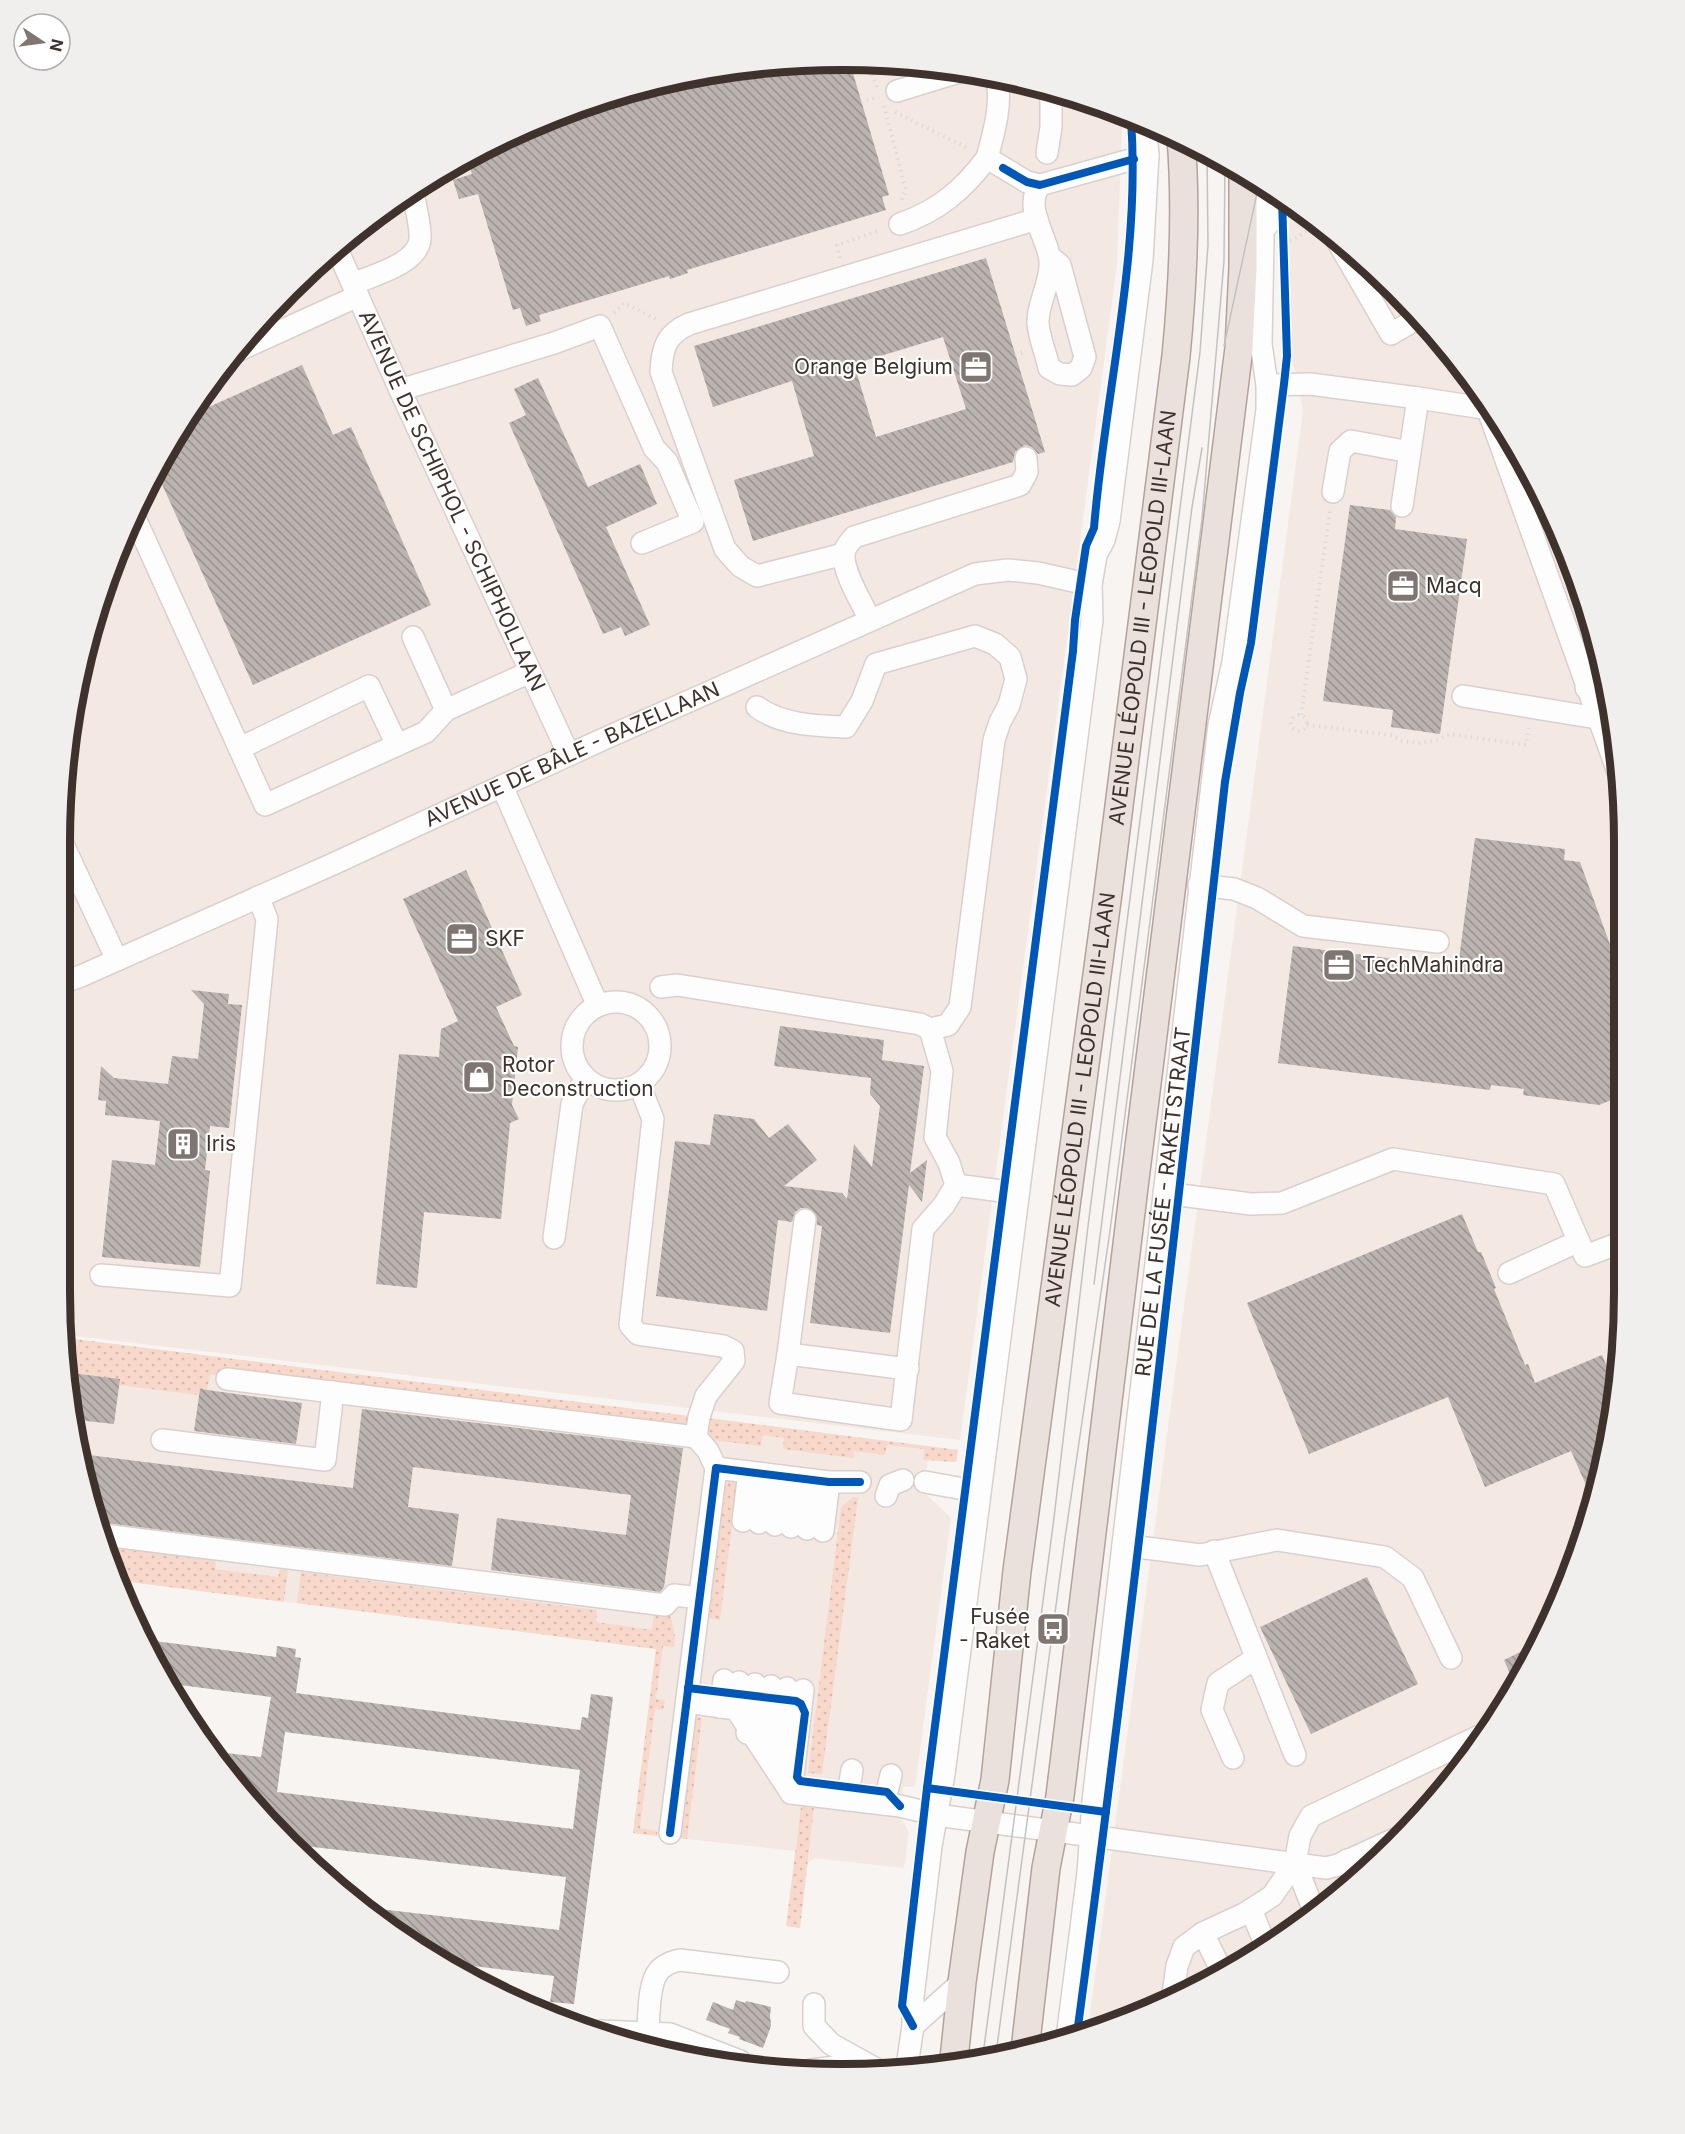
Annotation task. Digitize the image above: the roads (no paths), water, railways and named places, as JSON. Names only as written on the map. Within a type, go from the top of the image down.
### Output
[{"type":"main road","name":"AVENUE LÉOPOLD III - LEOPOLD III-LAAN","points":[[954,2055],[980,1852],[995,1780],[1017,1571],[1105,916],[1176,356],[1183,279],[1184,203],[1182,149]]},
{"type":"main road","points":[[1026,2041],[1046,1868],[1060,1796],[1239,348],[1270,253],[1247,186]]},
{"type":"street","points":[[890,101],[945,77]]},
{"type":"street","points":[[894,220],[915,219],[948,200],[970,181],[987,158],[995,128],[997,86]]},
{"type":"street","points":[[1047,153],[1051,126],[1051,100]]},
{"type":"street","points":[[908,2061],[931,1846],[945,1774],[1017,1193],[1092,620],[1091,585],[1096,555],[1104,540],[1109,521],[1142,260],[1148,155],[1146,133]]},
{"type":"street","points":[[987,158],[1027,182],[1040,185],[1148,155]]},
{"type":"street","points":[[1040,185],[1034,192],[1034,201],[1037,219],[1050,257],[1050,271],[1038,321],[1049,368],[1060,374],[1072,375],[1081,368],[1085,357],[1060,265],[1050,257]]},
{"type":"street","name":"RUE DE LA FUSÉE - RAKETSTRAAT","points":[[1068,2030],[1088,1874],[1093,1801],[1199,885],[1219,725],[1233,662],[1243,597],[1267,410],[1267,385],[1262,344],[1270,253],[1265,228],[1264,197]]},
{"type":"street","points":[[255,342],[410,259],[418,249],[420,237],[414,201]]},
{"type":"street","points":[[1265,228],[1280,208]]},
{"type":"street","points":[[844,554],[757,576],[740,566],[725,549],[661,372],[662,353],[668,340],[678,329],[689,324],[1037,219]]},
{"type":"street","name":"AVENUE DE SCHIPHOL - SCHIPHOLLAAN","points":[[340,256],[569,755]]},
{"type":"street","points":[[1347,258],[1391,334],[1412,322]]},
{"type":"street","points":[[400,390],[554,343],[600,326],[654,448],[667,462],[693,522],[642,543]]},
{"type":"street","points":[[1267,385],[1310,384],[1479,408]]},
{"type":"street","points":[[1402,506],[1418,398]]},
{"type":"street","points":[[1333,492],[1340,450],[1351,441],[1410,452]]},
{"type":"street","points":[[1502,443],[1596,685],[1597,718],[1609,748]]},
{"type":"street","points":[[870,620],[846,568],[844,554],[854,537],[1020,485],[1027,472],[1026,458]]},
{"type":"street","points":[[139,526],[265,805],[426,732],[446,710],[530,672]]},
{"type":"street","name":"AVENUE DE BÂLE - BAZELLAAN","points":[[70,979],[975,574],[1018,570],[1091,585]]},
{"type":"street","points":[[661,987],[677,985],[744,994],[920,1024],[930,1029],[948,1024],[960,1007],[994,740],[1009,705],[1016,679],[1010,657],[995,644],[975,636],[876,664],[862,701],[846,727],[781,719],[767,715],[757,707]]},
{"type":"street","points":[[413,637],[446,710]]},
{"type":"street","points":[[240,748],[369,686],[397,745]]},
{"type":"street","points":[[1462,696],[1597,718]]},
{"type":"street","points":[[502,786],[598,1006]]},
{"type":"street","points":[[70,857],[117,960]]},
{"type":"street","points":[[1199,885],[1234,889],[1257,898],[1302,926],[1438,942]]},
{"type":"street","points":[[101,1275],[230,1286],[267,919],[258,897]]},
{"type":"street","points":[[613,1002],[629,1004],[643,1011],[657,1030],[660,1042],[659,1054],[649,1076],[626,1090],[597,1087],[585,1079],[576,1067],[572,1053],[572,1039],[581,1019],[598,1006],[613,1002]]},
{"type":"street","points":[[930,1029],[942,1071],[935,1137],[956,1185]]},
{"type":"street","points":[[554,1238],[572,1104],[585,1079]]},
{"type":"street","points":[[639,1084],[653,1119],[630,1325],[638,1334],[723,1346],[733,1351],[734,1361],[706,1396],[699,1417],[696,1437]]},
{"type":"street","points":[[1164,1193],[1251,1204],[1282,1203],[1393,1159],[1554,1184],[1585,1256],[1614,1245]]},
{"type":"street","points":[[956,1185],[1017,1193]]},
{"type":"street","points":[[806,1220],[780,1403],[901,1420],[923,1229],[944,1205],[956,1185]]},
{"type":"street","points":[[1509,1273],[1579,1241]]},
{"type":"street","points":[[788,1354],[908,1369]]},
{"type":"street","points":[[227,1379],[696,1437],[708,1451],[716,1468],[670,1833]]},
{"type":"street","points":[[162,1440],[325,1460],[333,1392]]},
{"type":"street","points":[[716,1468],[789,1477],[860,1482]]},
{"type":"street","points":[[783,1526],[789,1477]]},
{"type":"street","points":[[783,1526],[789,1477]]},
{"type":"street","points":[[783,1526],[789,1477]]},
{"type":"street","points":[[886,1496],[890,1485],[903,1480]]},
{"type":"street","points":[[925,1482],[980,1492]]},
{"type":"street","points":[[110,1536],[665,1605],[674,1595],[700,1598]]},
{"type":"street","points":[[1123,1545],[1200,1555],[1277,1540],[1384,1557],[1413,1578],[1451,1658]]},
{"type":"street","points":[[1214,1551],[1295,1755]]},
{"type":"street","points":[[1233,1758],[1212,1710],[1218,1683],[1256,1658]]},
{"type":"street","points":[[688,1695],[694,1703],[728,1708],[763,1685]]},
{"type":"street","points":[[745,1736],[763,1685]]},
{"type":"street","points":[[763,1685],[763,1750]]},
{"type":"street","points":[[763,1685],[781,1786]]},
{"type":"street","points":[[728,1708],[745,1736],[763,1750],[781,1786]]},
{"type":"street","points":[[1174,1989],[1177,1966],[1184,1947],[1203,1933],[1251,1910],[1272,1896],[1295,1863],[1300,1836],[1311,1816],[1469,1741]]},
{"type":"street","points":[[847,1800],[852,1770]]},
{"type":"street","points":[[884,1804],[891,1775]]},
{"type":"street","points":[[781,1786],[937,1815],[1326,1868],[1379,1846]]},
{"type":"street","points":[[1347,1860],[1352,1872]]},
{"type":"street","points":[[1295,1863],[1311,1904]]},
{"type":"street","points":[[1251,1910],[1263,1938]]},
{"type":"street","points":[[1203,1933],[1219,1965]]},
{"type":"street","points":[[648,2038],[650,2002],[656,1976],[668,1963],[680,1960],[778,1972]]},
{"type":"street","points":[[913,2026],[962,1982]]},
{"type":"street","points":[[814,2004],[814,2026],[831,2044],[863,2063]]},
{"type":"street","points":[[653,2039],[670,2034],[722,2054]]},
{"type":"tram line","points":[[984,2051],[1054,1518],[1088,1226],[1200,352],[1208,245],[1207,163]]},
{"type":"tram line","points":[[997,2048],[1065,1538],[1110,1231],[1202,519],[1224,261],[1225,172]]},
{"type":"tram line","points":[[1224,346],[1257,192]]},
{"type":"tram line","points":[[1094,1284],[1192,507],[1202,448]]},
{"type":"place","name":"Orange Belgium","points":[[976,367]]},
{"type":"place","name":"Macq","points":[[1403,586]]},
{"type":"place","name":"SKF","points":[[462,939]]},
{"type":"place","name":"TechMahindra","points":[[1339,965]]},
{"type":"place","name":"Rotor Deconstruction","points":[[479,1077]]},
{"type":"place","name":"Iris","points":[[183,1144]]},
{"type":"place","name":"Fusée - Raket","points":[[1053,1629]]}]
